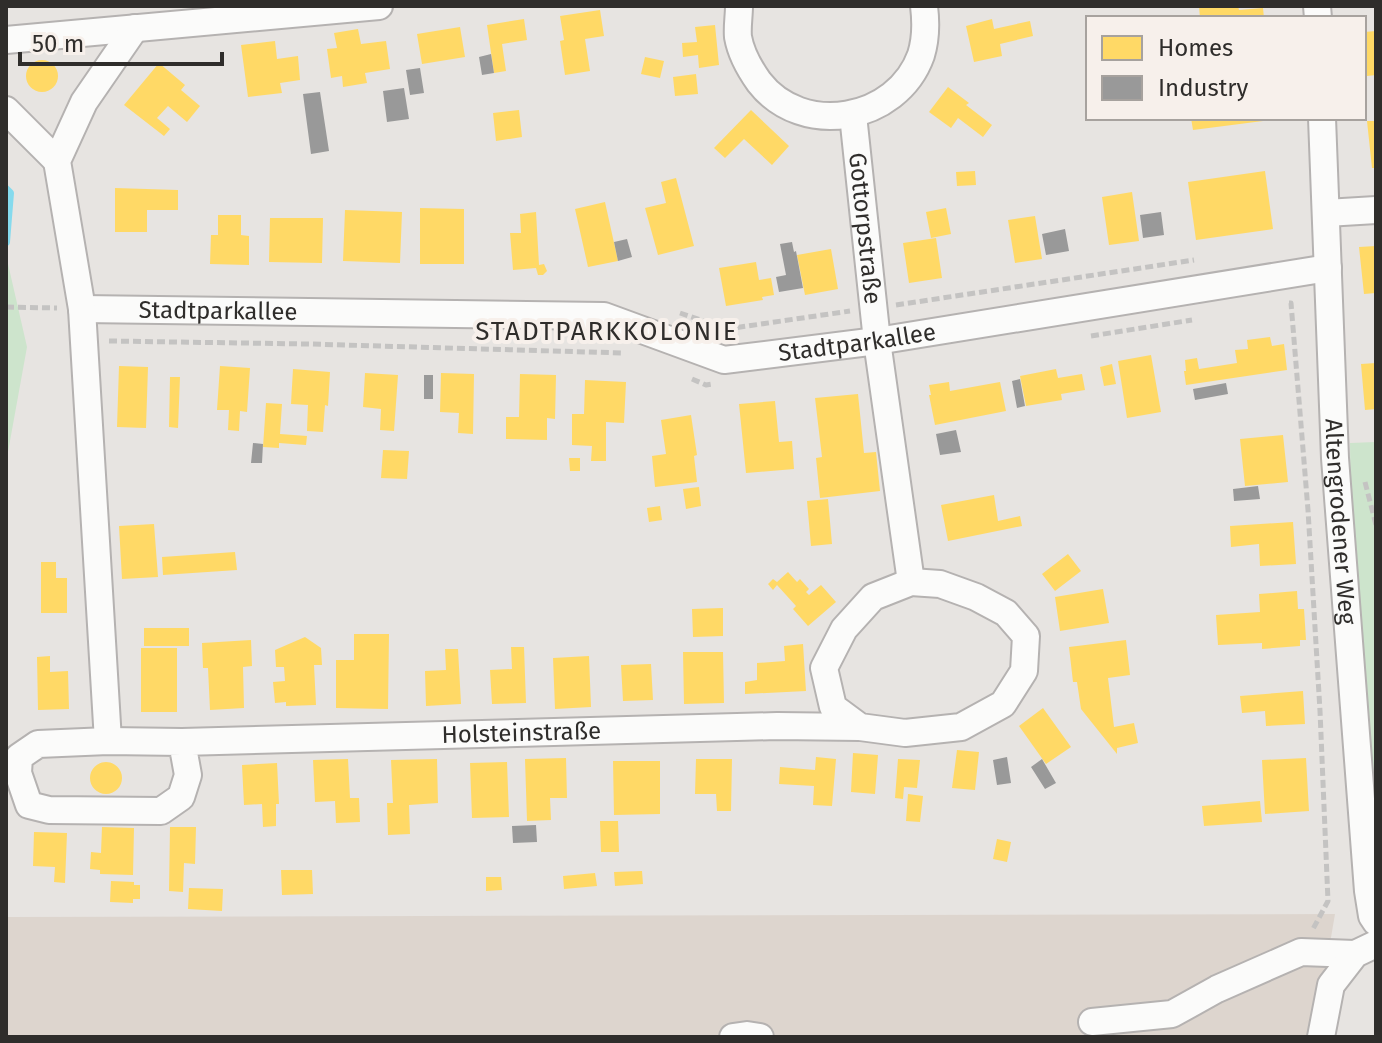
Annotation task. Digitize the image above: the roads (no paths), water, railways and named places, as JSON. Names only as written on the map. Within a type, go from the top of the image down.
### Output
[{"type":"street","points":[[6,40],[379,6]]},
{"type":"street","points":[[739,6],[738,36],[748,66],[766,91],[792,109],[822,117],[853,115],[882,103],[905,82],[921,55],[926,25],[924,6]]},
{"type":"street","points":[[108,741],[82,309],[57,161],[84,102],[135,28]]},
{"type":"street","points":[[6,110],[57,161]]},
{"type":"street","name":"Gottorpstraße","points":[[853,115],[877,341]]},
{"type":"street","name":"Altengrodener Weg","points":[[1322,120],[1335,458],[1368,891],[1376,922]]},
{"type":"street","points":[[1326,213],[1376,210]]},
{"type":"street","name":"Stadtparkallee","points":[[82,309],[604,316],[724,360],[877,341],[1328,268]]},
{"type":"street","points":[[877,341],[911,582]]},
{"type":"street","name":"Holsteinstraße","points":[[182,742],[188,775],[181,797],[161,811],[49,810],[29,805],[18,773],[19,757],[38,744],[777,726],[860,727],[905,733],[961,727],[1003,704],[1024,671],[1026,636],[1006,613],[976,597],[940,584],[911,582],[873,597],[844,629],[824,668],[833,707],[860,727]]},
{"type":"street","points":[[1092,1022],[1170,1026],[1217,989],[1301,952],[1365,949]]},
{"type":"street","points":[[1321,1037],[1331,985],[1365,949]]},
{"type":"street","points":[[733,1037],[760,1037]]},
{"type":"waterway","points":[[6,189],[10,193],[6,242]]},
{"type":"district","name":"STADTPARKKOLONIE","points":[[607,331]]}]
